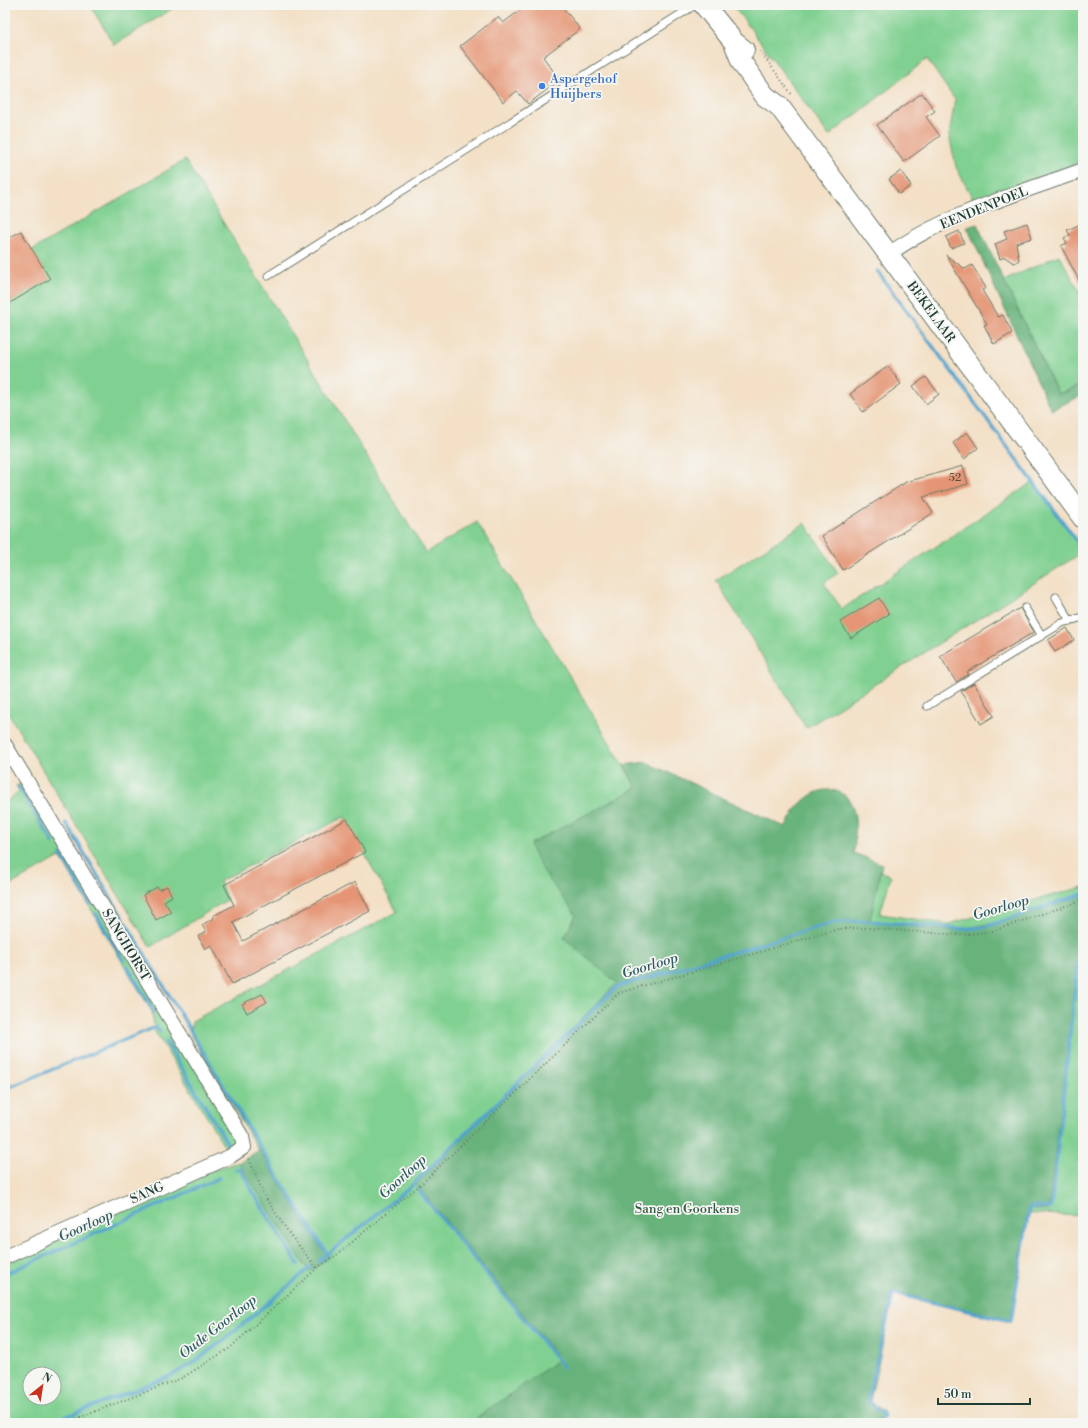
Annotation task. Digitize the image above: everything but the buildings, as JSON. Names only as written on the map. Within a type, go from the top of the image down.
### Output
[{"type":"street","name":"BEKELAAR","points":[[704,5],[734,42],[742,63],[765,96],[779,106],[1083,518]]},
{"type":"street","name":"EENDENPOEL","points":[[889,254],[924,232],[990,204],[1083,170]]},
{"type":"street","name":"SANGHORST","points":[[5,745],[242,1137],[244,1147]]},
{"type":"street","name":"SANG","points":[[5,1257],[229,1157],[244,1147]]},
{"type":"lane","points":[[268,276],[695,5]]},
{"type":"lane","points":[[1056,597],[1070,621]]},
{"type":"lane","points":[[1025,608],[1042,636]]},
{"type":"lane","points":[[927,706],[1062,623],[1083,617]]},
{"type":"path","points":[[65,1423],[182,1378],[230,1348],[271,1309],[318,1268],[338,1254],[421,1184],[620,993],[838,929],[866,928],[961,935],[993,931],[1083,900]]},
{"type":"path","points":[[244,1147],[265,1197],[291,1236],[318,1268]]},
{"type":"green space","points":[[90,5],[178,5],[114,45]]},
{"type":"green space","points":[[731,5],[1083,5],[1083,161],[974,201],[956,167],[949,135],[955,100],[927,59],[829,136],[742,17]]},
{"type":"green space","points":[[185,160],[426,553],[477,522],[637,788],[530,845],[665,775],[891,876],[880,914],[948,924],[1083,887],[1083,1216],[1020,1213],[886,1289],[860,1423],[5,1423],[5,1264],[214,1169],[262,1156],[191,1036],[192,1021],[397,912],[344,817],[220,881],[227,900],[150,947],[5,708],[5,272],[22,256]]},
{"type":"green space","points":[[977,224],[1058,394],[1083,384],[1083,395],[1051,410],[967,227]]},
{"type":"green space","points":[[1059,255],[1083,297],[1083,384],[1058,394],[1004,281]]},
{"type":"green space","points":[[1033,482],[1083,549],[1083,552],[806,728],[716,580],[805,523],[838,573],[824,583],[842,609]]},
{"type":"green space","name":"Sang en Goorkens","points":[[646,762],[785,827],[798,806],[810,796],[817,792],[826,790],[840,792],[852,805],[855,824],[854,853],[882,864],[870,920],[932,930],[955,930],[1000,922],[1070,900],[1083,894],[1083,924],[1048,1211],[1029,1208],[1012,1320],[894,1292],[870,1401],[884,1412],[876,1423],[470,1423],[558,1359],[555,1353],[416,1185],[617,983],[564,938],[576,915],[538,862],[530,844],[637,788],[624,765]]},
{"type":"green space","points":[[19,784],[25,784],[240,1140],[228,1152],[154,1030],[152,1012],[60,857],[5,888],[5,803],[19,791],[16,786]]},
{"type":"green space","points":[[259,1150],[319,1245],[329,1257],[309,1272],[239,1163]]},
{"type":"waterway","points":[[877,271],[1083,549]]},
{"type":"waterway","points":[[19,787],[53,842]]},
{"type":"waterway","points":[[66,823],[272,1167],[327,1254]]},
{"type":"waterway","points":[[61,855],[90,904]]},
{"type":"waterway","name":"Goorloop","points":[[319,1261],[409,1188],[617,987],[835,922],[868,921],[962,929],[985,927],[1083,894]]},
{"type":"waterway","points":[[879,1423],[884,1415],[869,1402],[868,1398],[893,1293],[1011,1321],[1029,1209],[1032,1207],[1051,1208],[1083,913]]},
{"type":"waterway","points":[[96,914],[123,960]]},
{"type":"waterway","points":[[127,966],[154,1012]]},
{"type":"waterway","points":[[5,1089],[156,1027],[160,1031]]},
{"type":"waterway","points":[[166,1042],[229,1146]]},
{"type":"waterway","name":"Goorloop","points":[[236,1170],[240,1168],[256,1197],[298,1264]]},
{"type":"waterway","name":"Goorloop","points":[[5,1274],[219,1178]]},
{"type":"waterway","points":[[418,1190],[564,1368]]},
{"type":"waterway","name":"Oude Goorloop","points":[[304,1272],[310,1267]]},
{"type":"waterway","name":"Oude Goorloop","points":[[50,1423],[168,1377],[192,1364],[225,1339],[304,1273]]},
{"type":"place","name":"Aspergehof Huijbers","points":[[542,86]]}]
